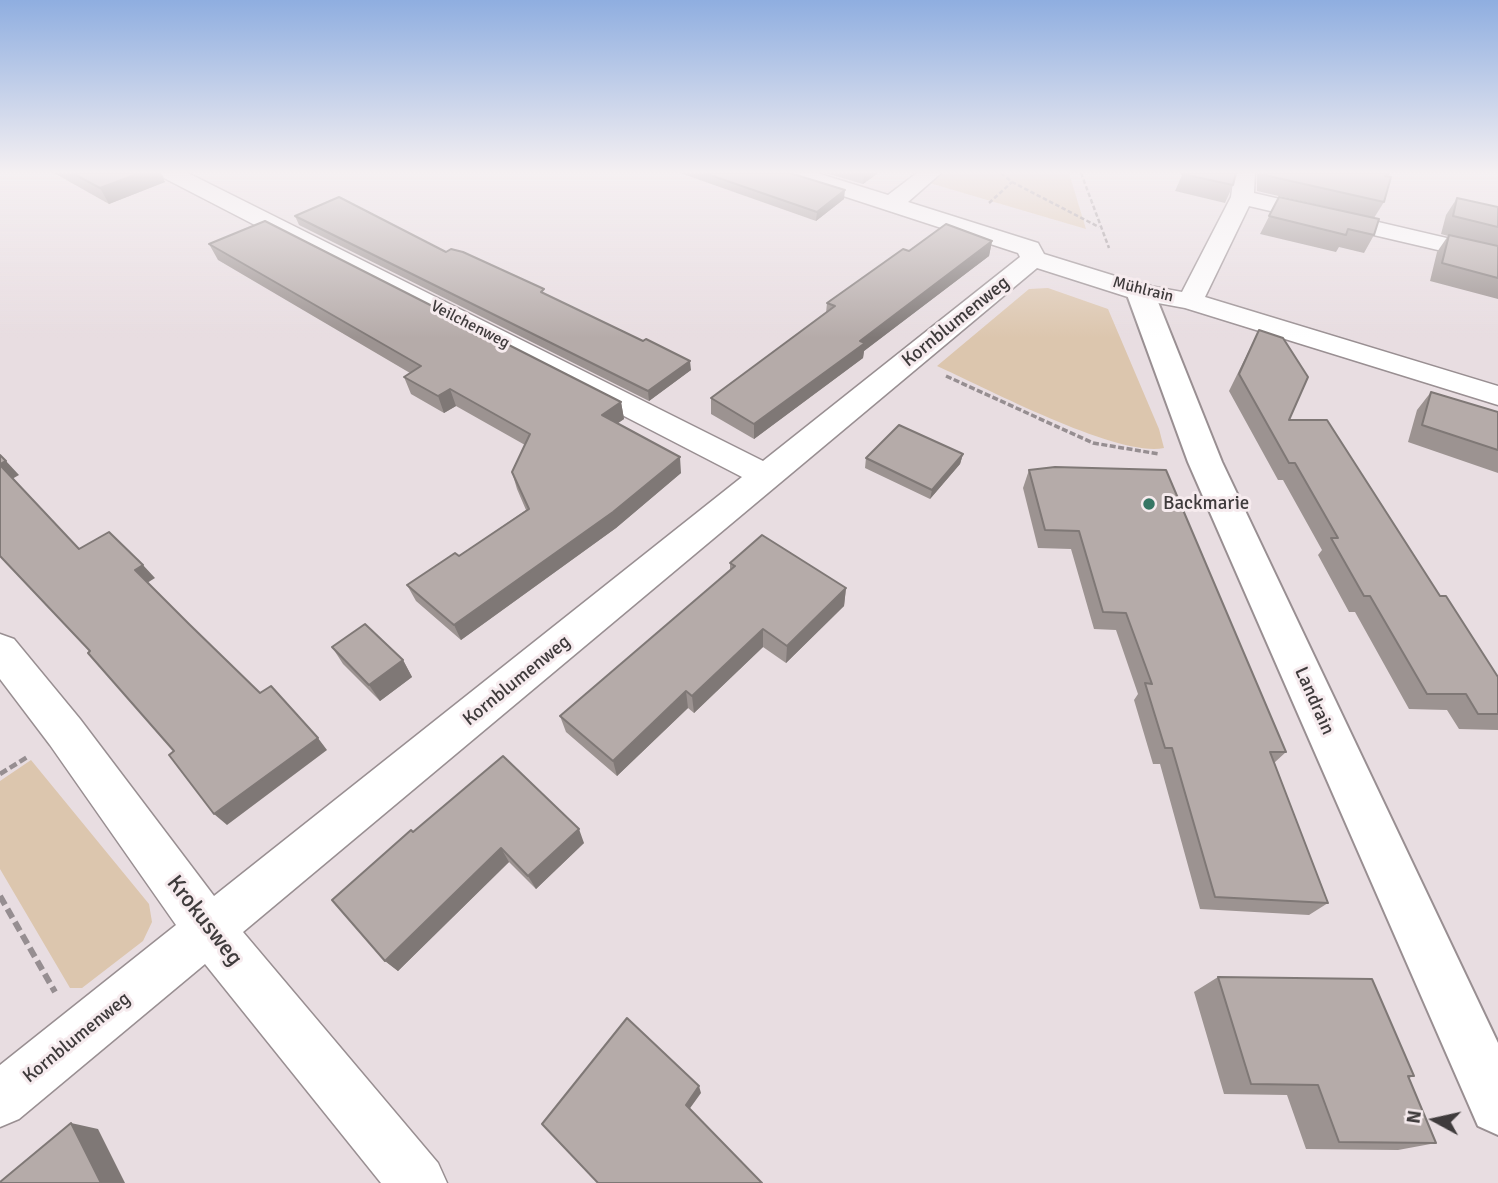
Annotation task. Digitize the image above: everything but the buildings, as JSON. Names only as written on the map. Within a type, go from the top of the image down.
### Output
[{"type":"street","name":"Veilchenweg","points":[[280,228],[768,477]]},
{"type":"street","name":"Mühlrain","points":[[969,228],[1030,248],[1033,259],[1140,292],[1190,301],[1498,396]]},
{"type":"street","points":[[1190,301],[1224,228]]},
{"type":"street","points":[[1396,228],[1498,257]]},
{"type":"street","name":"Kornblumenweg","points":[[0,1100],[1033,259]]},
{"type":"street","name":"Landrain","points":[[1140,292],[1205,462],[1498,1106]]},
{"type":"street","name":"Krokusweg","points":[[0,650],[65,732],[209,930],[418,1183]]},
{"type":"path","points":[[1100,228],[1115,260],[1140,292]]},
{"type":"path","points":[[910,360],[1093,443],[1205,462]]},
{"type":"path","points":[[0,897],[80,1035]]},
{"type":"shaded area","points":[[1048,288],[1108,309],[1159,429],[1164,448],[1143,448],[1084,432],[937,366],[1029,289]]},
{"type":"shaded area","points":[[31,760],[149,904],[152,922],[143,941],[82,988],[70,988],[0,869],[0,781]]},
{"type":"place","name":"Backmarie","points":[[1149,504]]}]
